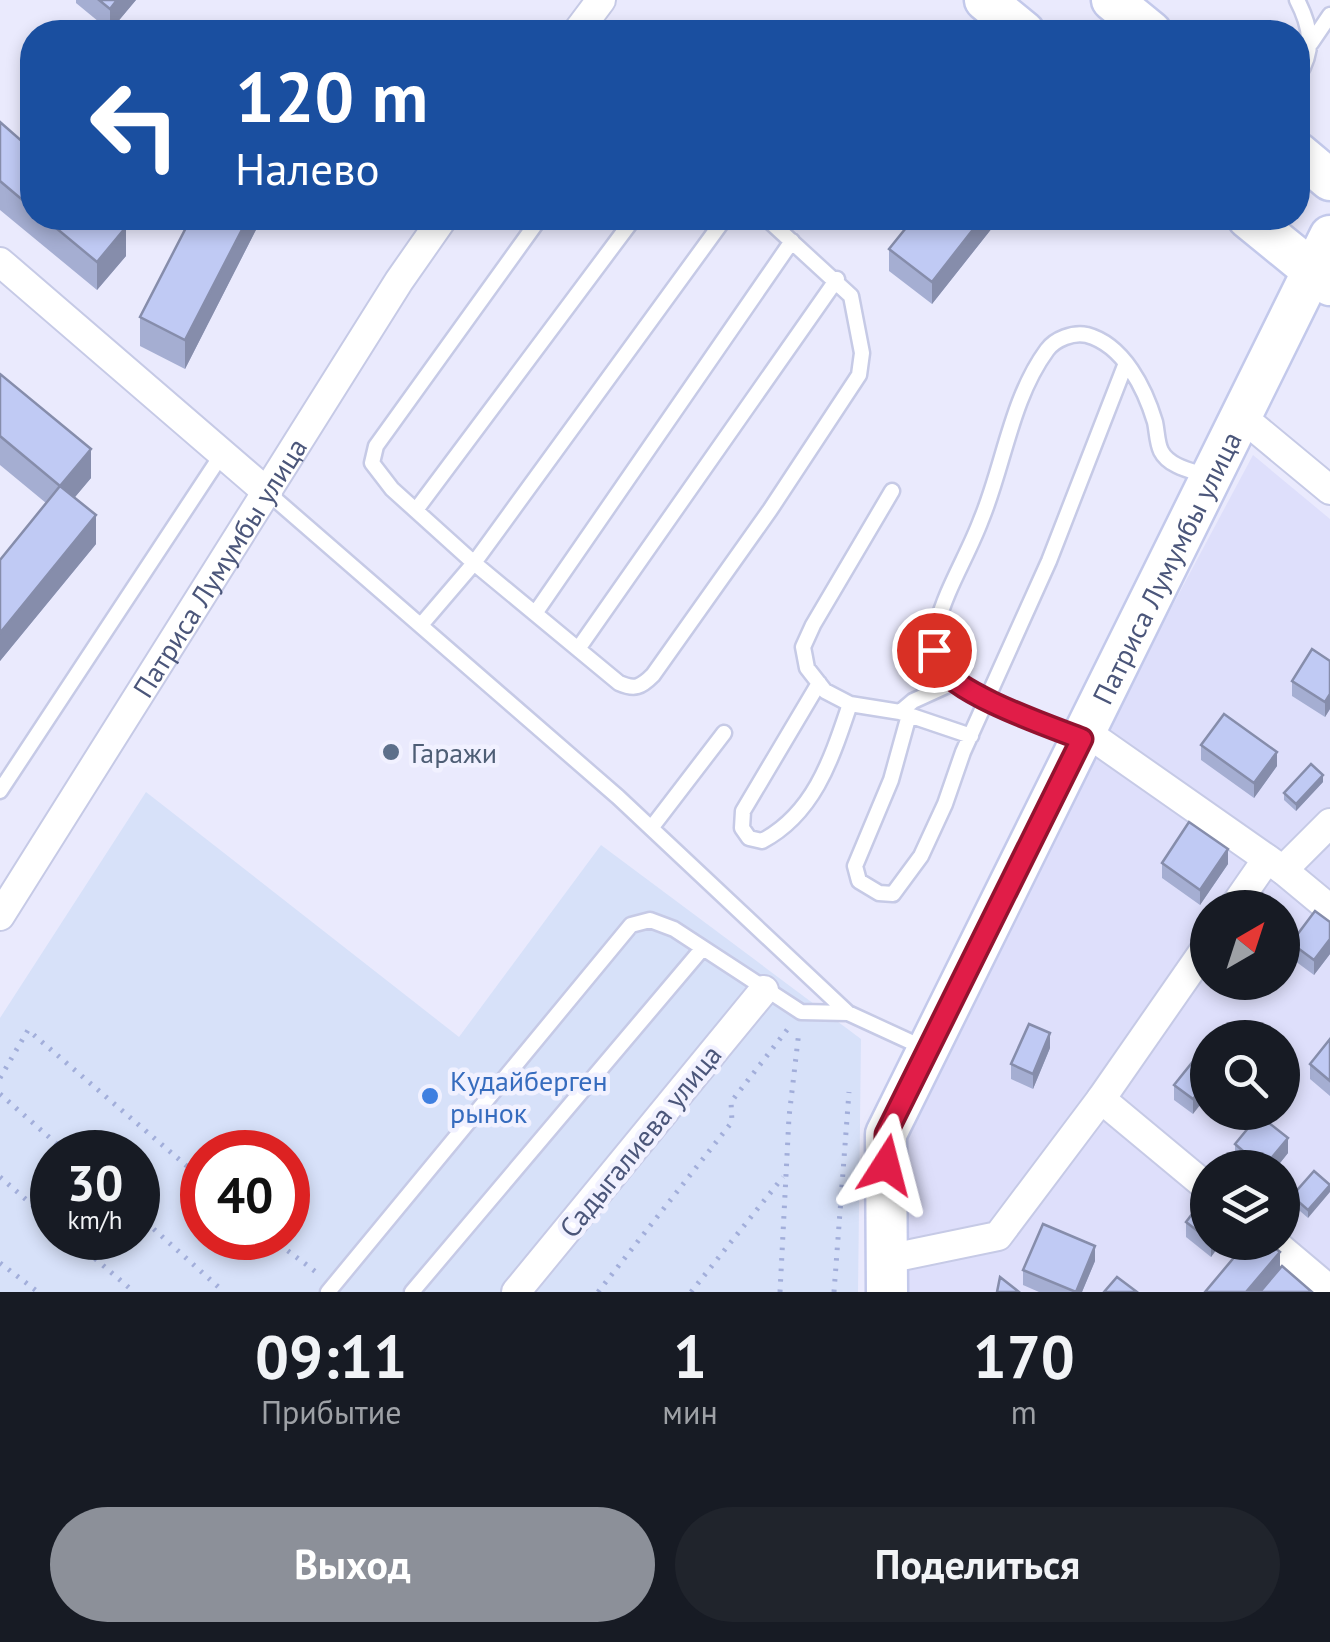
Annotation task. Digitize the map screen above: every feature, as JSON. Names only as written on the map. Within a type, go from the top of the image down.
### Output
[{"type":"street","points":[[586,20],[602,0]]},
{"type":"street","points":[[985,0],[1009,20]]},
{"type":"street","points":[[1112,0],[1136,20]]},
{"type":"street","points":[[1310,163],[1330,180]]},
{"type":"street","name":"Патриса Лумумбы улица","points":[[0,916],[435,230]]},
{"type":"street","points":[[1268,230],[1324,264]]},
{"type":"street","points":[[0,262],[268,494]]},
{"type":"street","name":"Патриса Лумумбы улица","points":[[887,1276],[886,1134],[1211,478],[1324,264]]},
{"type":"street","points":[[1242,417],[1330,490]]},
{"type":"street","points":[[1084,735],[1275,865],[1330,910]]},
{"type":"street","points":[[1251,890],[1275,865],[1330,824]]},
{"type":"street","points":[[887,1276],[998,1236],[1101,1099],[1190,970]]},
{"type":"street","name":"Садыгалиева улица","points":[[516,1292],[764,990]]},
{"type":"street","points":[[1101,1099],[1190,1173]]},
{"type":"street","points":[[1294,1260],[1330,1290]]},
{"type":"lane","points":[[1310,47],[1330,15]]},
{"type":"lane","points":[[1310,38],[1311,42]]},
{"type":"lane","points":[[531,230],[376,446],[372,463],[392,489],[474,564],[629,688],[642,686],[654,676],[859,375],[862,353],[852,296],[780,230]]},
{"type":"lane","points":[[416,510],[625,230]]},
{"type":"lane","points":[[421,625],[474,564],[716,230]]},
{"type":"lane","points":[[536,612],[792,241]]},
{"type":"lane","points":[[578,649],[836,279]]},
{"type":"lane","points":[[1084,735],[988,699],[956,681],[939,666],[934,650],[936,626],[983,517],[1031,380],[1048,347],[1064,337],[1085,334],[1102,342],[1126,362],[1146,396],[1162,452],[1171,462],[1211,478]]},
{"type":"lane","points":[[956,681],[913,702],[904,714],[891,780],[855,866],[859,881],[878,894],[893,894],[921,856],[1049,561],[1126,362]]},
{"type":"lane","points":[[0,791],[222,454]]},
{"type":"lane","points":[[892,491],[803,647],[807,668],[826,690],[850,704],[904,714],[971,736]]},
{"type":"lane","points":[[268,494],[652,827],[848,1013],[927,1050]]},
{"type":"lane","points":[[819,682],[742,811],[742,828],[749,838],[762,841],[779,832],[804,808],[830,762],[850,704]]},
{"type":"lane","points":[[652,827],[724,733]]},
{"type":"lane","points":[[330,1289],[631,925],[650,920],[674,929],[801,1012],[848,1013]]},
{"type":"lane","points":[[412,1292],[702,949]]},
{"type":"path","points":[[778,1290],[801,1012]]},
{"type":"path","points":[[598,1292],[732,1122],[731,1102],[801,1012]]},
{"type":"path","points":[[0,1078],[28,1030],[180,1160]]},
{"type":"path","points":[[834,1292],[849,1092]]},
{"type":"path","points":[[0,1094],[41,1130]]},
{"type":"path","points":[[692,1292],[786,1175]]},
{"type":"path","points":[[0,1176],[30,1203]]},
{"type":"path","points":[[160,1235],[224,1292]]},
{"type":"path","points":[[97,1260],[134,1292]]},
{"type":"path","points":[[296,1260],[330,1289]]},
{"type":"path","points":[[0,1263],[38,1292]]},
{"type":"shaded area","points":[[1253,455],[1330,519],[1330,1292],[904,1292],[905,1129],[1021,889]]},
{"type":"shaded area","name":"Кудайберген рынок","points":[[146,792],[459,1037],[601,845],[861,1039],[858,1292],[0,1292],[0,1018]]},
{"type":"building","points":[[99,0],[117,0],[110,9]]},
{"type":"building","points":[[0,122],[20,140],[20,198],[0,181]]},
{"type":"building","points":[[58,230],[124,230],[97,262]]},
{"type":"building","points":[[185,230],[242,230],[185,340],[140,317]]},
{"type":"building","points":[[904,230],[973,230],[932,282],[889,249]]},
{"type":"building","points":[[0,374],[91,449],[60,486],[0,436]]},
{"type":"building","points":[[60,486],[96,515],[0,633],[0,560]]},
{"type":"building","points":[[1312,649],[1330,661],[1330,694],[1325,702],[1292,681]]},
{"type":"building","points":[[1224,714],[1277,752],[1254,783],[1201,745]]},
{"type":"building","points":[[1311,764],[1323,775],[1296,804],[1284,793]]},
{"type":"building","points":[[1189,822],[1228,849],[1200,890],[1162,863]]},
{"type":"building","points":[[1315,911],[1330,922],[1330,939],[1314,960],[1300,950],[1300,931]]},
{"type":"building","points":[[1029,1024],[1050,1033],[1033,1074],[1011,1064]]},
{"type":"building","points":[[1330,1039],[1330,1081],[1310,1064]]},
{"type":"building","points":[[1190,1065],[1190,1097],[1174,1085]]},
{"type":"building","points":[[1247,1130],[1278,1130],[1288,1138],[1278,1150],[1242,1150],[1235,1144]]},
{"type":"building","points":[[1314,1171],[1330,1185],[1308,1210],[1300,1203],[1300,1187]]},
{"type":"building","points":[[1043,1224],[1095,1246],[1076,1292],[1023,1270]]},
{"type":"building","points":[[1232,1260],[1273,1260],[1246,1292],[1205,1292]]},
{"type":"building","points":[[1282,1266],[1312,1292],[1260,1292]]},
{"type":"building","points":[[1000,1277],[1019,1292],[997,1292]]},
{"type":"building","points":[[1117,1277],[1137,1292],[1104,1292]]},
{"type":"place","name":"Гаражи","points":[[391,752]]},
{"type":"place","name":"Кудайберген рынок","points":[[430,1096]]},
{"type":"route","points":[[886,1165],[886,1134],[1082,739],[972,691],[939,666],[934,650]]}]
